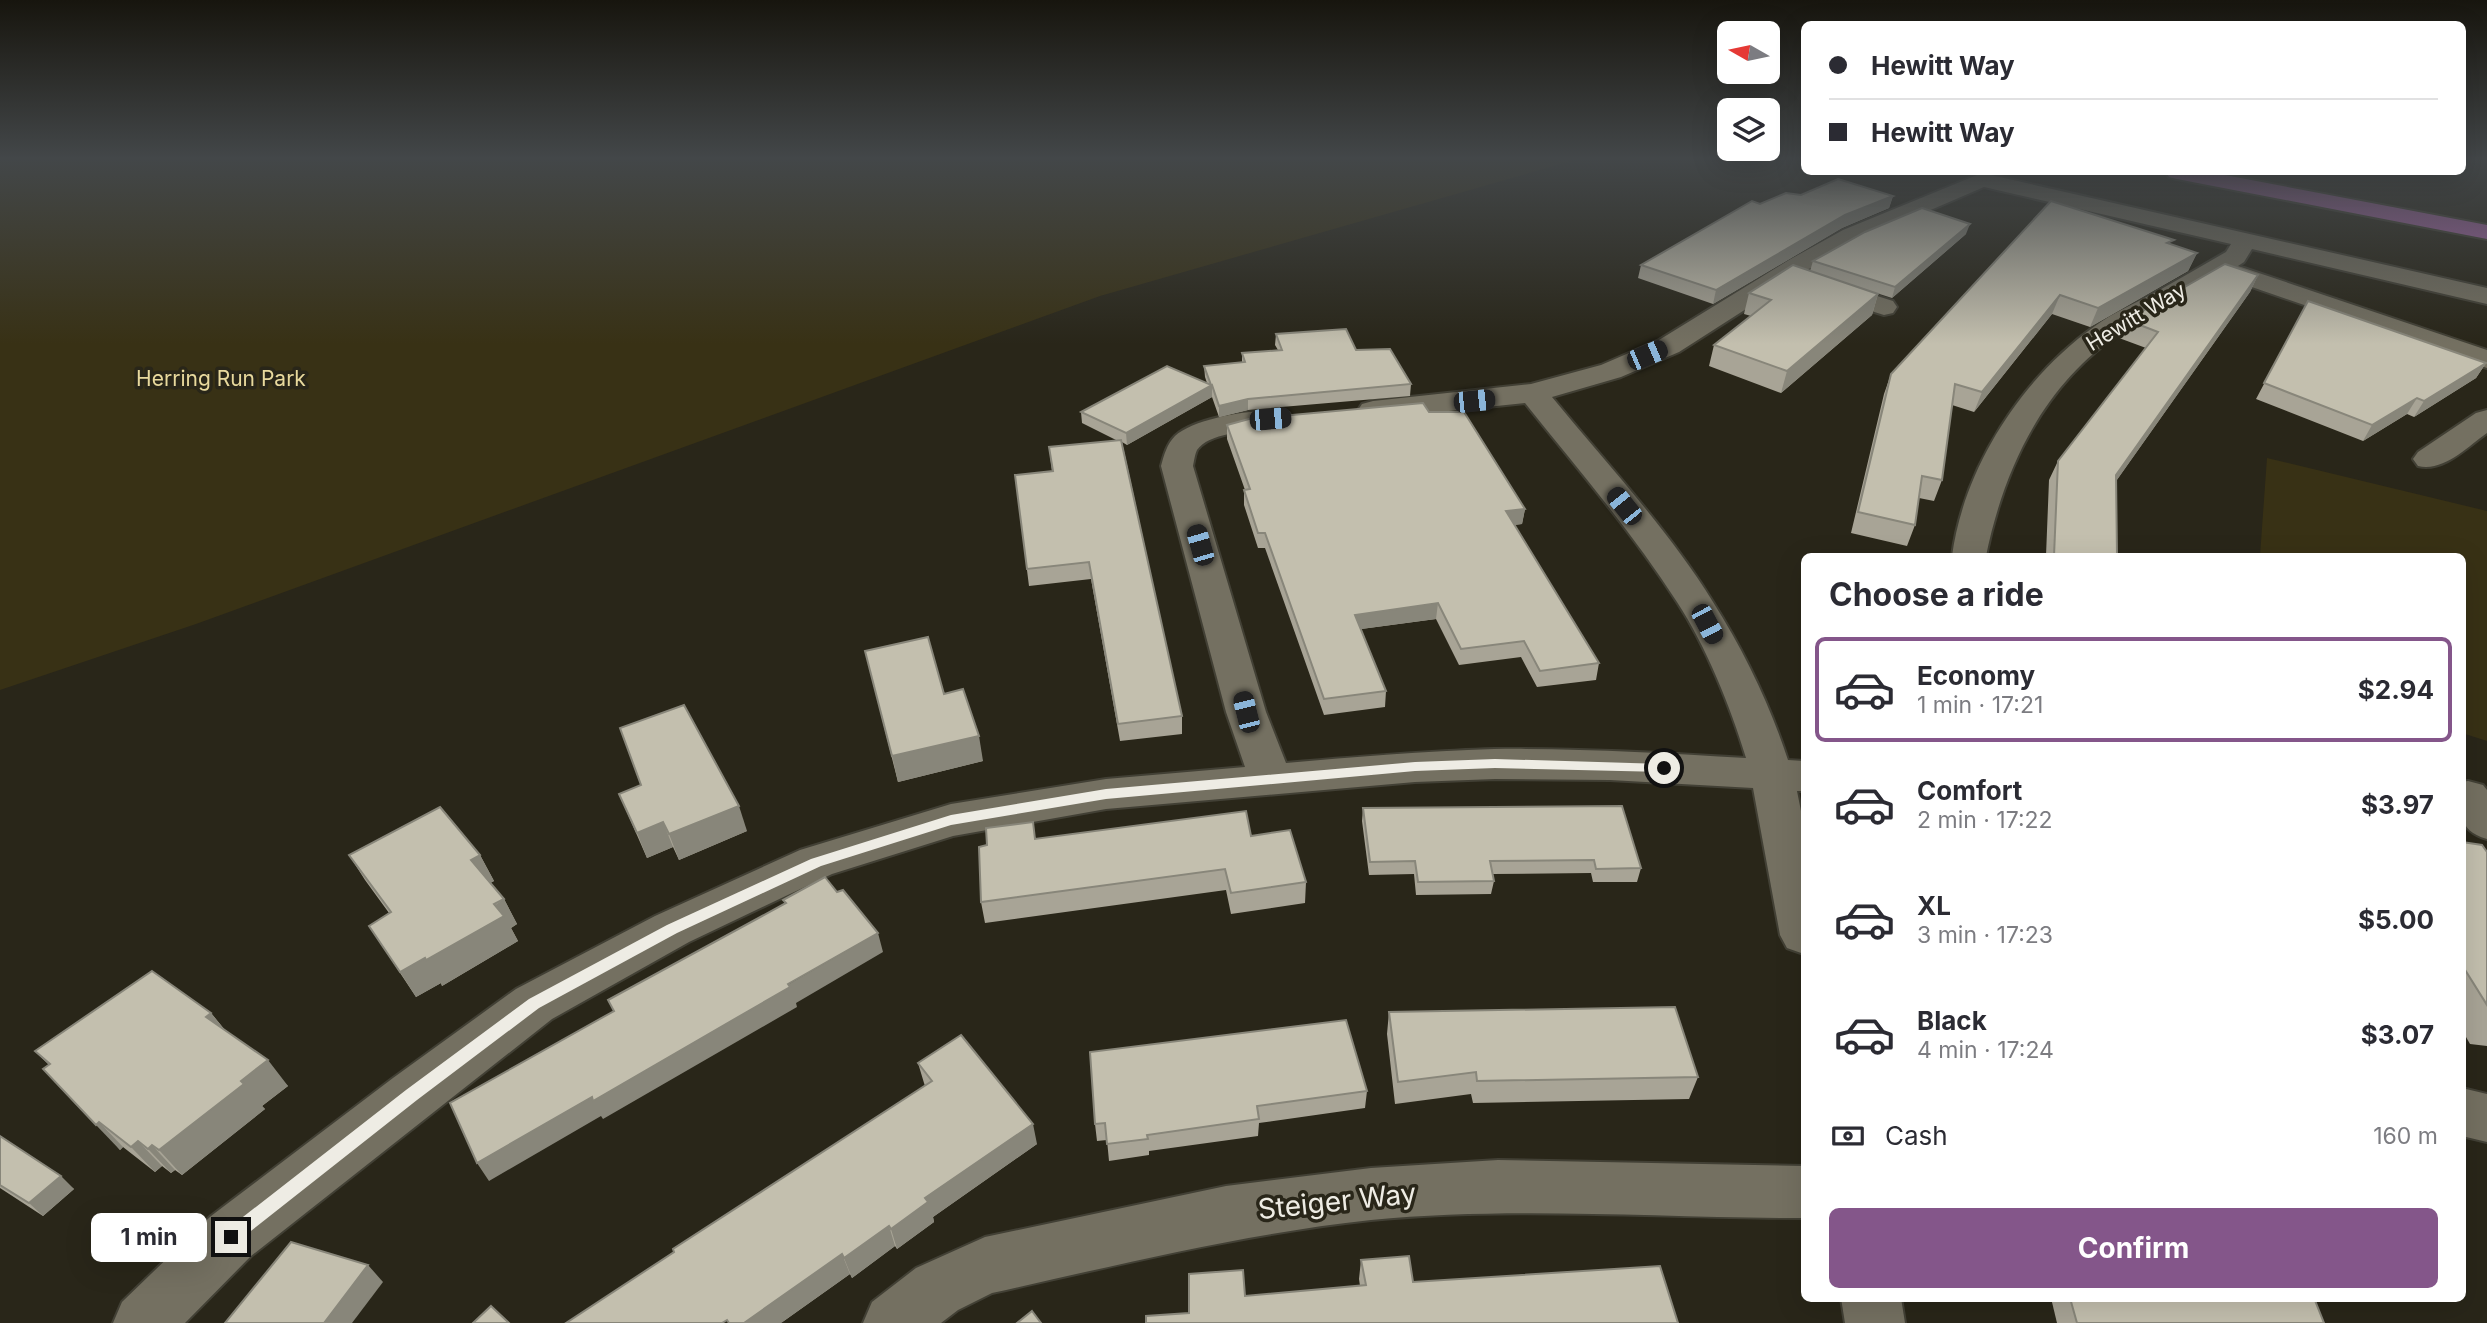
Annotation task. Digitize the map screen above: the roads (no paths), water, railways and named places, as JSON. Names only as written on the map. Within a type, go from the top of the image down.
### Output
[{"type":"highway","points":[[2429,221],[2487,232]]},
{"type":"street","points":[[1337,413],[1534,393],[1611,371],[1669,346],[1784,274],[1852,235],[1886,221]]},
{"type":"street","points":[[2158,221],[2487,296]]},
{"type":"street","name":"Hewitt Way","points":[[1970,553],[1974,528],[1998,460],[2024,416],[2063,369],[2107,330],[2235,257],[2245,241]]},
{"type":"street","points":[[2217,267],[2487,359]]},
{"type":"street","points":[[1784,274],[1884,307]]},
{"type":"street","points":[[1534,393],[1640,526],[1696,603],[1788,775],[1801,905]]},
{"type":"street","points":[[1271,780],[1246,712],[1177,466],[1180,453],[1188,442],[1204,433],[1248,422],[1304,416]]},
{"type":"street","points":[[2429,459],[2487,419]]},
{"type":"street","points":[[143,1323],[231,1237],[412,1095],[534,1004],[672,929],[816,862],[951,820],[1106,794],[1415,767],[1495,764],[1610,765],[1788,775]]},
{"type":"street","points":[[2466,1113],[2487,1118]]},
{"type":"street","name":"Steiger Way","points":[[893,1323],[937,1289],[985,1265],[1226,1213],[1371,1194],[1498,1186],[1801,1192]]},
{"type":"street","points":[[1872,1302],[1875,1323]]},
{"type":"park label","name":"Herring Run Park","points":[[221,379]]}]
